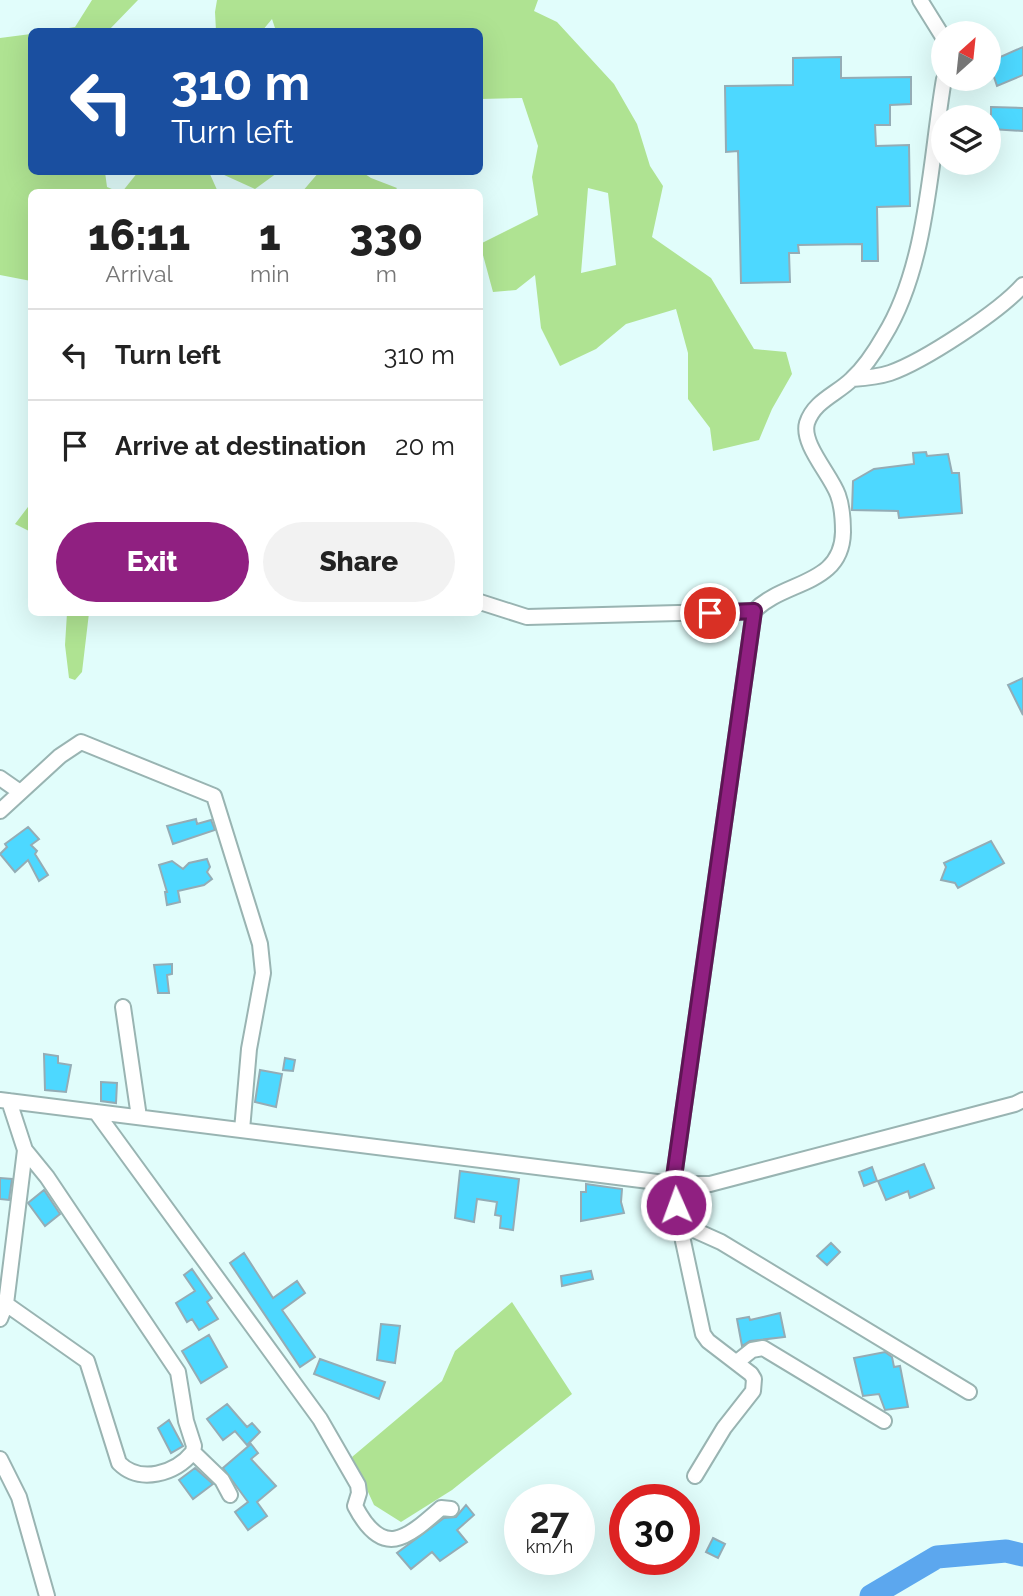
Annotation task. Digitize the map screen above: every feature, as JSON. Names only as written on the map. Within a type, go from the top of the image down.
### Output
[{"type":"street","points":[[920,0],[933,21]]},
{"type":"street","points":[[695,1476],[724,1428],[753,1391],[754,1379],[708,1342],[703,1334],[673,1184],[754,611],[775,595],[824,573],[839,556],[843,533],[837,494],[807,439],[807,424],[816,409],[828,397],[852,379],[884,336],[913,266],[921,231],[942,91]]},
{"type":"street","points":[[852,379],[888,373],[912,363],[972,325],[1023,285]]},
{"type":"street","points":[[483,603],[527,617],[551,618],[754,611]]},
{"type":"street","points":[[0,811],[60,756],[82,741],[214,796],[260,944],[263,973],[249,1049],[242,1130]]},
{"type":"street","points":[[0,778],[20,792]]},
{"type":"street","points":[[123,1007],[139,1117]]},
{"type":"street","points":[[6,1304],[87,1361],[119,1463],[127,1471],[136,1475],[160,1472],[184,1463],[193,1452],[194,1446],[186,1421],[178,1373],[47,1177],[24,1150],[4,1100],[673,1184],[710,1184],[1020,1103],[1023,1087]]},
{"type":"street","points":[[96,1112],[320,1419],[358,1485],[359,1493],[355,1506],[365,1523],[381,1536],[396,1539],[409,1536],[441,1508],[451,1508]]},
{"type":"street","points":[[0,1319],[6,1304],[24,1150]]},
{"type":"street","points":[[680,1227],[692,1229],[721,1242],[970,1392]]},
{"type":"street","points":[[737,1363],[752,1350],[763,1348],[884,1421]]},
{"type":"street","points":[[193,1452],[222,1480],[230,1495]]},
{"type":"street","points":[[0,1459],[19,1497],[47,1596]]},
{"type":"green space","points":[[92,0],[138,0],[111,28],[69,28],[75,27]]},
{"type":"green space","points":[[217,0],[538,0],[534,11],[557,22],[614,84],[637,124],[650,166],[663,186],[652,237],[711,278],[754,349],[786,352],[792,374],[772,409],[759,440],[713,451],[710,428],[688,399],[688,353],[676,309],[626,324],[596,349],[560,366],[541,328],[535,275],[516,290],[493,292],[483,255],[483,242],[538,215],[532,177],[538,146],[522,98],[483,99],[483,28],[275,28],[272,19],[264,28],[216,28]],"holes":[[[588,188],[608,193],[616,265],[581,273]]]},
{"type":"green space","points":[[28,34],[28,175],[105,175],[107,187],[112,189],[28,189],[28,280],[0,275],[0,38]]},
{"type":"green space","points":[[136,175],[210,175],[217,189],[124,189]]},
{"type":"green space","points":[[224,175],[274,175],[255,189]]},
{"type":"green space","points":[[316,175],[366,175],[397,188],[396,189],[305,189]]},
{"type":"green space","points":[[28,507],[28,530],[15,524]]},
{"type":"green space","points":[[67,616],[89,616],[82,672],[75,680],[69,678],[65,645]]},
{"type":"green space","points":[[512,1302],[572,1394],[452,1490],[401,1522],[374,1505],[352,1457],[442,1381],[455,1351]]},
{"type":"building","points":[[1023,47],[1023,75],[1001,84],[1001,57]]},
{"type":"building","points":[[841,57],[841,78],[911,77],[911,104],[890,105],[890,125],[875,125],[876,146],[909,145],[910,206],[877,207],[878,261],[862,261],[862,244],[798,245],[799,253],[789,253],[790,282],[741,283],[738,151],[726,152],[725,86],[793,85],[793,58]]},
{"type":"building","points":[[1001,107],[1023,108],[1023,131],[1001,130]]},
{"type":"building","points":[[926,452],[927,456],[948,454],[952,473],[959,473],[962,513],[899,518],[898,511],[852,510],[853,481],[874,469],[914,464],[913,453]]},
{"type":"building","points":[[1023,678],[1023,715],[1008,685]]},
{"type":"building","points":[[196,819],[197,824],[211,820],[215,830],[173,844],[167,826]]},
{"type":"building","points":[[28,827],[39,839],[31,845],[37,851],[35,854],[48,875],[39,881],[28,860],[15,872],[0,854],[7,847],[5,844]]},
{"type":"building","points":[[991,841],[1004,863],[958,888],[955,883],[941,880],[946,867],[944,863]]},
{"type":"building","points":[[207,859],[210,867],[207,872],[212,879],[204,885],[178,891],[180,902],[167,905],[167,892],[159,865],[172,861],[183,869],[189,863]]},
{"type":"building","points":[[172,964],[172,974],[167,975],[169,993],[158,993],[154,965]]},
{"type":"building","points":[[44,1054],[58,1056],[58,1063],[71,1065],[66,1092],[45,1090]]},
{"type":"building","points":[[285,1058],[295,1060],[293,1071],[283,1070]]},
{"type":"building","points":[[260,1070],[282,1074],[276,1107],[255,1102]]},
{"type":"building","points":[[101,1082],[117,1083],[116,1103],[101,1101]]},
{"type":"building","points":[[924,1164],[934,1188],[910,1198],[908,1191],[886,1200],[878,1181]]},
{"type":"building","points":[[872,1167],[877,1181],[864,1186],[859,1172]]},
{"type":"building","points":[[460,1171],[519,1179],[513,1230],[500,1228],[501,1216],[495,1215],[497,1202],[477,1199],[474,1222],[455,1218]]},
{"type":"building","points":[[0,1178],[12,1179],[9,1200],[0,1199]]},
{"type":"building","points":[[586,1184],[622,1189],[624,1213],[581,1221],[581,1192],[586,1192]]},
{"type":"building","points":[[44,1190],[60,1214],[45,1226],[28,1203]]},
{"type":"building","points":[[831,1243],[840,1252],[827,1265],[817,1256]]},
{"type":"building","points":[[244,1253],[273,1298],[297,1281],[305,1293],[282,1310],[315,1357],[300,1367],[230,1263]]},
{"type":"building","points":[[192,1269],[212,1298],[207,1302],[218,1319],[199,1330],[192,1319],[187,1322],[176,1303],[195,1291],[184,1275]]},
{"type":"building","points":[[591,1271],[593,1279],[562,1286],[561,1276]]},
{"type":"building","points":[[780,1313],[785,1337],[750,1341],[742,1346],[737,1319],[749,1317],[750,1320]]},
{"type":"building","points":[[381,1324],[400,1326],[395,1363],[377,1360]]},
{"type":"building","points":[[209,1335],[227,1367],[201,1383],[182,1351]]},
{"type":"building","points":[[885,1352],[892,1357],[894,1367],[900,1366],[908,1407],[885,1410],[879,1394],[863,1396],[854,1358]]},
{"type":"building","points":[[320,1359],[385,1382],[379,1399],[314,1374]]},
{"type":"building","points":[[227,1404],[247,1427],[252,1423],[260,1432],[247,1445],[235,1431],[223,1440],[207,1419]]},
{"type":"building","points":[[169,1420],[183,1446],[171,1453],[158,1428]]},
{"type":"building","points":[[251,1444],[258,1453],[251,1459],[276,1486],[257,1502],[267,1516],[248,1530],[235,1512],[248,1502],[223,1468]]},
{"type":"building","points":[[195,1468],[213,1484],[193,1499],[179,1480]]},
{"type":"building","points":[[466,1505],[474,1515],[457,1530],[467,1542],[440,1561],[432,1552],[411,1569],[397,1553],[444,1518],[456,1517]]},
{"type":"building","points":[[713,1538],[725,1544],[718,1558],[706,1552]]},
{"type":"waterway","points":[[871,1596],[937,1557],[1006,1551],[1023,1555]]},
{"type":"route","points":[[676,1205],[673,1184],[754,611],[710,613]]}]
